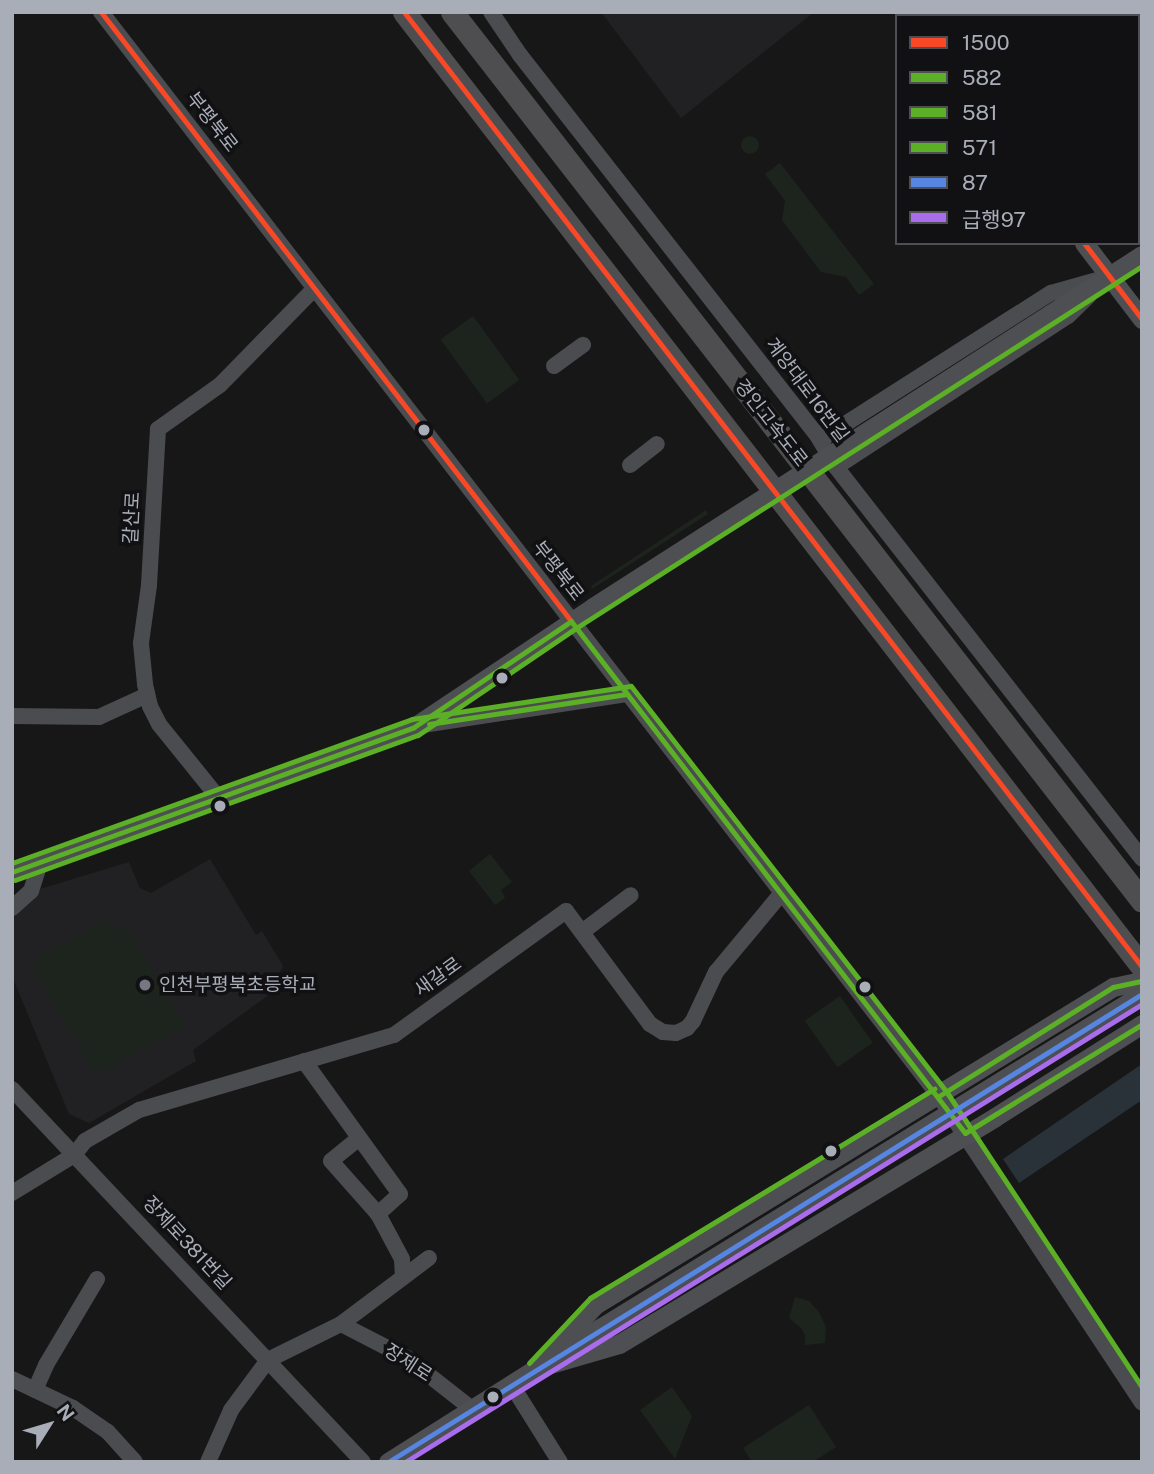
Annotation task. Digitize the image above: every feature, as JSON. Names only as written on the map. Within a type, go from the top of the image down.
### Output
[{"type":"highway","name":"경인고속도로","points":[[404,12],[1142,967]]},
{"type":"highway","name":"경인고속도로","points":[[452,12],[1142,901]]},
{"type":"main road","points":[[1086,245],[1142,319]]},
{"type":"main road","points":[[12,872],[414,727],[571,621],[1142,255]]},
{"type":"main road","points":[[535,1369],[595,1305],[1113,988],[1142,981]]},
{"type":"main road","points":[[388,1462],[1142,994]]},
{"type":"main road","points":[[535,1369],[619,1344],[995,1117],[1142,1024]]},
{"type":"street","name":"부평북로","points":[[101,12],[939,1096],[1142,1402]]},
{"type":"street","name":"계양대로16번길","points":[[491,12],[520,55],[820,440],[836,467],[1142,858]]},
{"type":"street","points":[[820,440],[1051,293],[1109,276]]},
{"type":"street","points":[[836,467],[1068,316],[1109,276]]},
{"type":"street","name":"갈산로","points":[[217,796],[159,724],[147,695],[141,643],[149,585],[158,429],[220,385],[314,289]]},
{"type":"street","points":[[554,366],[583,345]]},
{"type":"street","points":[[844,425],[841,437],[843,446],[862,450]]},
{"type":"street","points":[[631,465],[657,443]]},
{"type":"street","points":[[414,727],[627,694]]},
{"type":"street","points":[[12,716],[99,717],[147,695]]},
{"type":"street","points":[[12,908],[31,891],[40,864]]},
{"type":"street","name":"새갈로","points":[[12,1193],[74,1155],[85,1141],[139,1110],[394,1035],[566,911],[650,1024],[663,1032],[676,1033],[687,1028],[693,1021],[716,972],[781,894]]},
{"type":"street","points":[[582,932],[631,895]]},
{"type":"street","points":[[304,1061],[400,1194],[378,1214]]},
{"type":"street","name":"장제로381번길","points":[[12,1089],[363,1462]]},
{"type":"street","points":[[353,1143],[331,1161],[378,1214],[402,1259],[403,1277]]},
{"type":"street","points":[[208,1462],[231,1410],[268,1360],[341,1324],[429,1258]]},
{"type":"street","points":[[36,1390],[46,1364],[97,1279]]},
{"type":"street","name":"장제로","points":[[341,1324],[407,1358],[472,1409]]},
{"type":"street","points":[[12,1379],[74,1408],[108,1432],[135,1462]]},
{"type":"street","points":[[511,1384],[560,1462]]},
{"type":"shaded area","points":[[601,12],[814,12],[681,118]]},
{"type":"shaded area","points":[[750,136],[758,141],[759,145],[754,153],[750,154],[742,149],[741,145],[746,137]]},
{"type":"shaded area","points":[[780,163],[874,284],[859,295],[846,277],[821,272],[782,220],[785,201],[765,174]]},
{"type":"shaded area","points":[[473,316],[519,380],[487,403],[441,340]]},
{"type":"shaded area","points":[[706,510],[708,514],[592,589],[591,586]]},
{"type":"shaded area","points":[[490,854],[512,882],[501,890],[505,898],[495,905],[469,871]]},
{"type":"shaded area","name":"인천부평북초등학교","points":[[210,859],[256,935],[262,931],[283,966],[270,994],[193,1050],[196,1061],[89,1123],[69,1114],[12,976],[12,914],[40,889],[129,862],[140,888],[151,893]]},
{"type":"shaded area","points":[[108,919],[115,931],[126,924],[184,1026],[95,1075],[30,962]]},
{"type":"shaded area","points":[[840,996],[873,1043],[837,1067],[805,1021]]},
{"type":"shaded area","points":[[1142,1064],[1142,1100],[1019,1183],[1003,1159]]},
{"type":"shaded area","points":[[795,1297],[809,1301],[819,1312],[826,1327],[825,1343],[805,1345],[805,1335],[801,1328],[789,1318]]},
{"type":"shaded area","points":[[672,1387],[692,1416],[675,1459],[640,1410]]},
{"type":"shaded area","points":[[809,1405],[836,1447],[813,1462],[752,1462],[743,1448]]},
{"type":"transit line","name":"1500","points":[[101,12],[571,621]]},
{"type":"transit line","name":"1500","points":[[404,12],[1142,967]]},
{"type":"transit line","name":"1500","points":[[1086,245],[1142,319]]},
{"type":"transit line","name":"581","points":[[15,880],[418,735],[576,628],[1142,266]]},
{"type":"transit line","name":"582","points":[[12,872],[414,727],[571,621],[965,1133],[1142,1024]]},
{"type":"transit line","name":"571","points":[[12,863],[412,719],[631,686],[946,1091],[1142,1387]]},
{"type":"transit line","name":"582","points":[[429,724],[627,694]]},
{"type":"transit line","name":"582","points":[[939,1096],[1113,987],[1142,981]]},
{"type":"transit line","name":"87","points":[[388,1462],[1142,994]]},
{"type":"transit line","name":"급행97","points":[[405,1462],[1142,1004]]},
{"type":"transit line","name":"571","points":[[529,1363],[590,1298],[934,1089]]},
{"type":"place","name":"인천부평북초등학교","points":[[145,985]]}]
